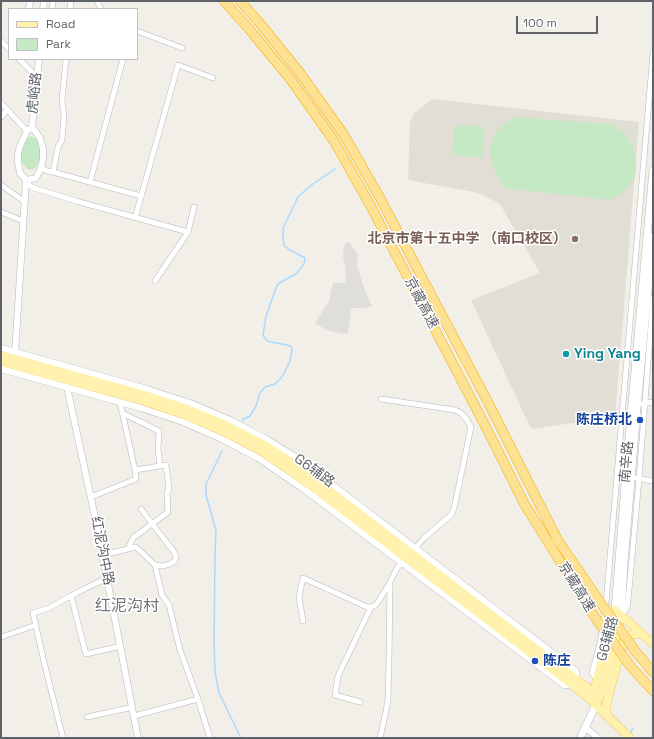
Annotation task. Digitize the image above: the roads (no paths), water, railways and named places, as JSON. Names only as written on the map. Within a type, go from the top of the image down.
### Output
[{"type":"highway","name":"京藏高速","points":[[224,1],[291,80],[334,140],[369,203],[491,436],[525,506],[596,619],[632,668],[653,691]]},
{"type":"highway","name":"京藏高速","points":[[240,1],[300,73],[344,135],[391,219],[490,406],[557,539],[636,652],[653,672]]},
{"type":"main road","name":"南辛路","points":[[618,613],[638,404],[653,170]]},
{"type":"main road","name":"南辛路","points":[[618,613],[653,236]]},
{"type":"main road","name":"G6辅路","points":[[1,355],[15,355],[187,409],[228,426],[265,445],[313,478],[409,555],[576,683],[594,699],[630,738]]},
{"type":"main road","name":"G6辅路","points":[[1,362],[144,401],[225,432],[262,451],[286,467],[409,555]]},
{"type":"main road","name":"G6辅路","points":[[594,699],[597,680],[618,613],[653,644]]},
{"type":"main road","points":[[580,738],[594,699],[603,688],[618,613]]},
{"type":"main road","points":[[609,716],[606,709],[607,700],[623,643],[631,635],[641,633]]},
{"type":"street","points":[[138,31],[182,48]]},
{"type":"street","points":[[597,680],[592,674],[600,644],[623,404],[653,53]]},
{"type":"street","points":[[20,60],[37,78]]},
{"type":"street","name":"虎峪路","points":[[26,180],[20,173],[18,154],[20,146],[29,129],[39,60]]},
{"type":"street","points":[[53,172],[58,147],[62,140],[64,116],[62,100],[66,60]]},
{"type":"street","points":[[90,182],[123,60]]},
{"type":"street","points":[[135,218],[178,65],[213,78]]},
{"type":"street","points":[[1,103],[7,110],[40,138],[43,149],[41,168],[36,178],[26,180]]},
{"type":"street","points":[[1,117],[7,110]]},
{"type":"street","points":[[41,168],[47,171],[141,196]]},
{"type":"street","points":[[15,355],[26,180]]},
{"type":"street","points":[[26,180],[31,187],[76,202],[188,232]]},
{"type":"street","points":[[1,185],[24,202]]},
{"type":"street","points":[[155,281],[188,232],[194,208]]},
{"type":"street","points":[[1,212],[23,221]]},
{"type":"street","points":[[603,603],[618,613],[627,608],[628,603],[639,479],[638,404],[651,346],[653,298]]},
{"type":"street","name":"G6辅路","points":[[1,348],[15,355]]},
{"type":"street","name":"G6辅路","points":[[1,369],[141,408],[183,422],[222,439],[258,458],[305,490],[409,555],[576,671],[576,683]]},
{"type":"street","name":"红泥沟中路","points":[[66,387],[102,552],[138,738]]},
{"type":"street","points":[[302,622],[299,597],[303,578],[367,607],[376,605],[397,568],[424,538],[452,514],[456,504],[470,427],[467,420],[461,413],[455,410],[381,399]]},
{"type":"street","points":[[90,497],[136,479],[120,402]]},
{"type":"street","points":[[623,404],[653,402]]},
{"type":"street","points":[[122,413],[158,431],[160,466]]},
{"type":"street","points":[[128,549],[133,538],[168,512],[167,492],[170,489],[166,465],[135,470]]},
{"type":"street","points":[[631,477],[653,481]]},
{"type":"street","points":[[141,509],[174,552],[176,557],[175,561],[170,564],[162,566],[155,565]]},
{"type":"street","points":[[102,552],[106,554],[136,547],[155,565],[162,595],[169,605],[180,650],[198,699],[210,738]]},
{"type":"street","points":[[63,738],[33,613],[49,608],[107,578]]},
{"type":"street","points":[[380,738],[388,699],[390,582]]},
{"type":"street","points":[[72,596],[86,654],[121,646]]},
{"type":"street","points":[[360,702],[335,695],[338,676],[371,607]]},
{"type":"street","points":[[1,638],[36,625]]},
{"type":"street","points":[[134,716],[198,699]]},
{"type":"street","points":[[87,717],[132,707]]},
{"type":"street","points":[[585,727],[598,738]]},
{"type":"waterway","points":[[242,420],[250,416],[256,406],[260,393],[265,387],[275,384],[282,377],[290,361],[292,350],[291,346],[267,341],[263,335],[266,316],[276,288],[279,283],[296,274],[304,264],[305,258],[284,246],[283,228],[298,197],[310,186],[335,169]]},
{"type":"waterway","points":[[222,451],[206,484],[206,495],[216,531],[215,672],[219,693],[241,738]]},
{"type":"waterway","points":[[631,732],[633,728]]},
{"type":"place","name":"北京市第十五中学 （南口校区）","points":[[575,239]]},
{"type":"place","name":"Ying Yang","points":[[566,354]]},
{"type":"place","name":"陈庄桥北","points":[[640,420]]},
{"type":"place","name":"陈庄","points":[[535,661]]},
{"type":"district","name":"红泥沟村","points":[[127,607]]}]
